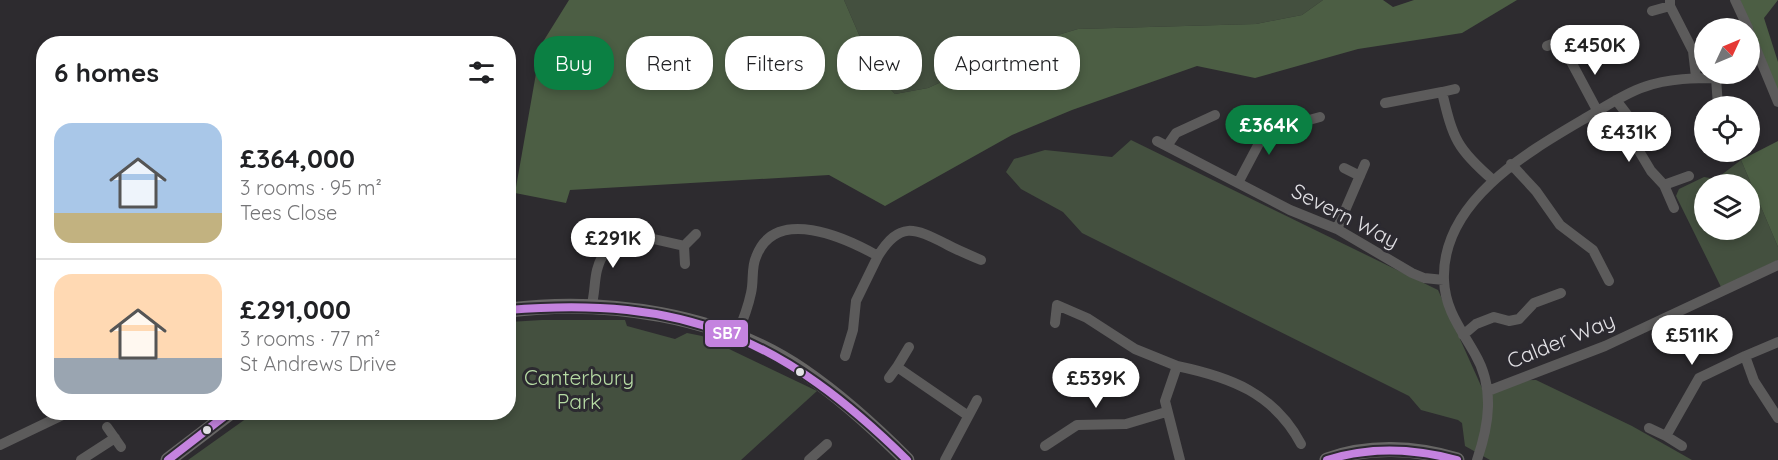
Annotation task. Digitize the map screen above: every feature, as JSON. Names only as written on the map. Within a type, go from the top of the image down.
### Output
[{"type":"street","points":[[1735,0],[1743,18]]},
{"type":"street","points":[[1652,11],[1670,3],[1693,51],[1694,60]]},
{"type":"street","points":[[1547,45],[1572,36]]},
{"type":"street","points":[[1560,41],[1598,112]]},
{"type":"street","points":[[1760,59],[1778,102]]},
{"type":"street","points":[[1477,460],[1488,417],[1488,391],[1481,365],[1448,303],[1444,280],[1446,256],[1452,237],[1467,213],[1493,180],[1511,164],[1616,100],[1645,86],[1694,77]]},
{"type":"street","points":[[1385,103],[1455,89]]},
{"type":"street","points":[[1442,92],[1455,140],[1466,156],[1493,180]]},
{"type":"street","points":[[1616,100],[1629,117],[1639,151],[1651,171],[1664,185],[1674,208]]},
{"type":"street","name":"Severn Way","points":[[1215,115],[1176,133],[1162,144],[1303,217],[1337,229],[1412,273],[1424,278],[1444,280]]},
{"type":"street","points":[[1248,123],[1265,132],[1320,117]]},
{"type":"street","points":[[1238,183],[1265,132]]},
{"type":"street","points":[[1337,229],[1365,164]]},
{"type":"street","points":[[1511,164],[1536,191],[1560,225],[1593,250],[1609,280]]},
{"type":"street","points":[[1344,168],[1360,176]]},
{"type":"street","points":[[1664,185],[1689,176]]},
{"type":"street","points":[[736,337],[751,295],[756,256],[764,244],[776,234],[790,229],[807,229],[878,256]]},
{"type":"street","points":[[844,356],[853,330],[856,301],[878,256],[894,236],[903,231],[914,230],[981,260]]},
{"type":"street","points":[[685,264],[684,246],[696,234]]},
{"type":"street","points":[[591,307],[597,269],[609,246],[624,238],[647,237],[684,246]]},
{"type":"street","name":"Calder Way","points":[[1488,391],[1605,346],[1778,265]]},
{"type":"street","points":[[1463,335],[1476,324],[1494,317],[1509,321],[1519,319],[1534,303],[1561,293]]},
{"type":"street","points":[[1054,323],[1058,305],[1068,308],[1135,349],[1177,366],[1221,376],[1277,410],[1301,444]]},
{"type":"street","points":[[516,309],[591,307],[658,315],[736,337],[801,370],[845,402],[908,460]]},
{"type":"street","points":[[1666,436],[1699,378],[1778,342]]},
{"type":"street","points":[[889,378],[909,347]]},
{"type":"street","points":[[1745,356],[1754,381],[1778,418]]},
{"type":"street","points":[[1177,366],[1166,394],[1166,412],[1179,445],[1180,460]]},
{"type":"street","points":[[897,367],[967,415]]},
{"type":"street","points":[[945,460],[977,400]]},
{"type":"street","points":[[1045,446],[1077,425],[1126,424],[1166,412]]},
{"type":"street","points":[[0,445],[52,420]]},
{"type":"street","points":[[168,460],[222,420]]},
{"type":"street","points":[[81,460],[118,442],[107,427]]},
{"type":"street","points":[[1650,428],[1682,446]]},
{"type":"street","points":[[816,458],[828,444]]},
{"type":"street","points":[[1327,460],[1365,451],[1393,450],[1425,452],[1457,460]]},
{"type":"green space","points":[[569,0],[844,0],[860,36],[837,36],[837,90],[891,90],[895,94],[922,90],[934,85],[934,90],[1080,90],[1080,36],[1055,36],[1078,29],[1256,24],[1302,15],[1323,0],[1383,0],[1393,7],[1414,0],[1517,0],[1462,33],[1358,49],[1255,78],[1197,66],[1072,110],[1012,135],[885,206],[829,175],[570,190],[566,203],[516,193],[534,85],[534,90],[614,90],[614,36],[547,36]]},
{"type":"green space","points":[[844,0],[1323,0],[1302,15],[1256,24],[1078,29],[1055,36],[934,36],[934,85],[922,89],[922,36],[860,36]]},
{"type":"green space","points":[[1740,0],[1778,0],[1764,18],[1778,62],[1778,97],[1760,51],[1760,18],[1747,18]]},
{"type":"green space","points":[[891,90],[917,90],[895,94]]},
{"type":"green space","points":[[1131,140],[1438,290],[1482,388],[1503,381],[1536,380],[1632,426],[1692,460],[1490,460],[1465,446],[1462,423],[1458,420],[1421,410],[1409,396],[1082,233],[1063,212],[1021,189],[1006,172],[1014,159],[1045,150],[1112,157]]},
{"type":"green space","points":[[1778,141],[1778,247],[1760,205],[1760,174],[1747,174],[1742,162],[1760,162],[1760,150]]},
{"type":"green space","points":[[1738,162],[1742,162],[1747,174],[1723,174]]},
{"type":"green space","points":[[1694,182],[1694,232],[1676,196],[1679,189]]},
{"type":"green space","points":[[1760,205],[1778,247],[1778,260],[1721,287],[1698,240],[1760,240]]},
{"type":"green space","name":"Canterbury Park","points":[[625,320],[627,326],[675,339],[687,333],[702,336],[817,391],[741,460],[188,460],[244,420],[516,420],[516,322]]},
{"type":"transit line","name":"SB7","points":[[516,310],[571,307],[627,310],[679,319],[727,334],[773,355],[817,383],[861,418],[907,460]]},
{"type":"transit line","name":"SB7","points":[[168,460],[220,420]]},
{"type":"transit line","name":"SB7","points":[[1327,460],[1360,452],[1392,450],[1424,453],[1457,460]]}]
